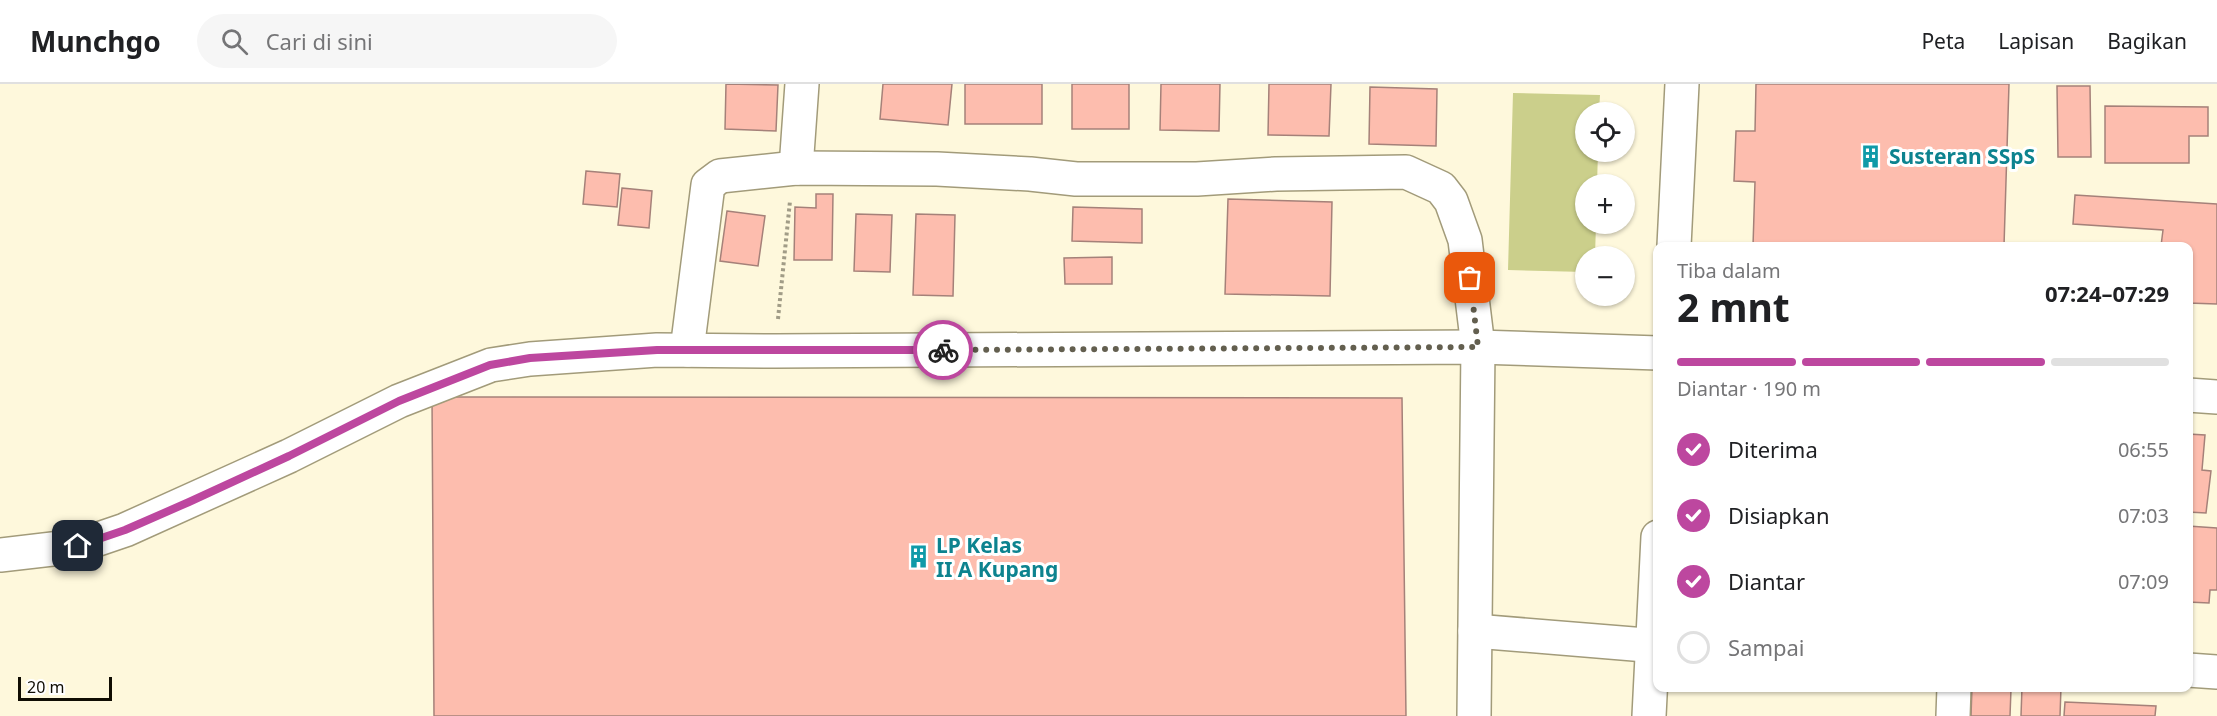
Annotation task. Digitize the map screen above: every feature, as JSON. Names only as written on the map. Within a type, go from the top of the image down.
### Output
[{"type":"street","points":[[796,168],[802,84]]},
{"type":"street","points":[[1674,242],[1682,84]]},
{"type":"street","points":[[687,350],[708,185],[720,176],[796,168],[937,169],[1076,179],[1197,179],[1276,174],[1406,172],[1441,188],[1451,201],[1465,240],[1478,347],[1474,716]]},
{"type":"street","points":[[0,555],[78,546],[125,530],[289,456],[399,401],[490,365],[530,358],[687,350],[1478,347],[1653,353]]},
{"type":"street","points":[[2193,396],[2217,397]]},
{"type":"street","points":[[1475,631],[1653,645]]},
{"type":"street","points":[[1649,716],[1653,669]]},
{"type":"street","points":[[2193,670],[2217,672]]},
{"type":"street","points":[[1953,716],[1954,692]]},
{"type":"path","points":[[776,351],[788,208],[796,168]]},
{"type":"green space","points":[[1513,93],[1600,95],[1600,102],[1575,102],[1575,162],[1598,162],[1597,174],[1575,174],[1575,234],[1596,234],[1595,246],[1575,246],[1575,272],[1508,270]]},
{"type":"building","points":[[726,84],[778,85],[776,131],[725,129]]},
{"type":"building","points":[[883,84],[952,84],[948,125],[880,119]]},
{"type":"building","points":[[965,84],[1042,84],[1042,124],[965,124]]},
{"type":"building","points":[[1072,84],[1129,84],[1129,129],[1072,129]]},
{"type":"building","points":[[1161,84],[1220,84],[1219,131],[1160,130]]},
{"type":"building","points":[[1269,84],[1331,84],[1329,136],[1268,135]]},
{"type":"building","name":"Susteran SSpS","points":[[1756,84],[2009,84],[2004,242],[1753,242],[1755,182],[1734,181],[1736,131],[1755,131]]},
{"type":"building","points":[[2057,86],[2090,86],[2091,157],[2058,157]]},
{"type":"building","points":[[1370,87],[1437,89],[1436,146],[1369,144]]},
{"type":"building","points":[[2105,106],[2208,107],[2208,136],[2189,136],[2189,163],[2105,163]]},
{"type":"building","points":[[586,171],[620,174],[617,207],[583,204]]},
{"type":"building","points":[[622,188],[652,191],[649,228],[618,225]]},
{"type":"building","points":[[816,194],[833,194],[832,260],[794,260],[795,207],[816,208]]},
{"type":"building","points":[[2075,195],[2217,204],[2217,304],[2193,303],[2193,242],[2162,242],[2163,230],[2073,224]]},
{"type":"building","points":[[1228,199],[1332,202],[1330,296],[1225,294]]},
{"type":"building","points":[[1073,207],[1142,209],[1142,243],[1072,241]]},
{"type":"building","points":[[727,211],[765,216],[758,266],[720,261]]},
{"type":"building","points":[[856,214],[892,215],[890,272],[854,271]]},
{"type":"building","points":[[916,214],[955,215],[953,296],[913,295]]},
{"type":"building","points":[[1112,257],[1112,284],[1065,284],[1064,258]]},
{"type":"building","name":"LP Kelas II A Kupang","points":[[432,397],[1402,398],[1406,716],[434,716]]},
{"type":"building","points":[[2193,434],[2205,435],[2202,470],[2211,471],[2206,513],[2193,512]]},
{"type":"building","points":[[2193,526],[2217,528],[2217,590],[2210,590],[2209,603],[2193,602]]},
{"type":"building","points":[[1972,692],[2011,692],[2010,716],[1971,716]]},
{"type":"building","points":[[2022,692],[2061,692],[2060,716],[2021,716]]},
{"type":"building","points":[[2065,702],[2156,706],[2155,716],[2064,716]]},
{"type":"way so far","points":[[943,350],[1478,347],[1470,278]]},
{"type":"place","name":"Susteran SSpS","points":[[1871,156]]},
{"type":"place","name":"LP Kelas II A Kupang","points":[[918,557]]},
{"type":"route","points":[[78,546],[125,530],[189,502],[289,456],[399,401],[490,365],[530,358],[657,350],[943,350]]}]
